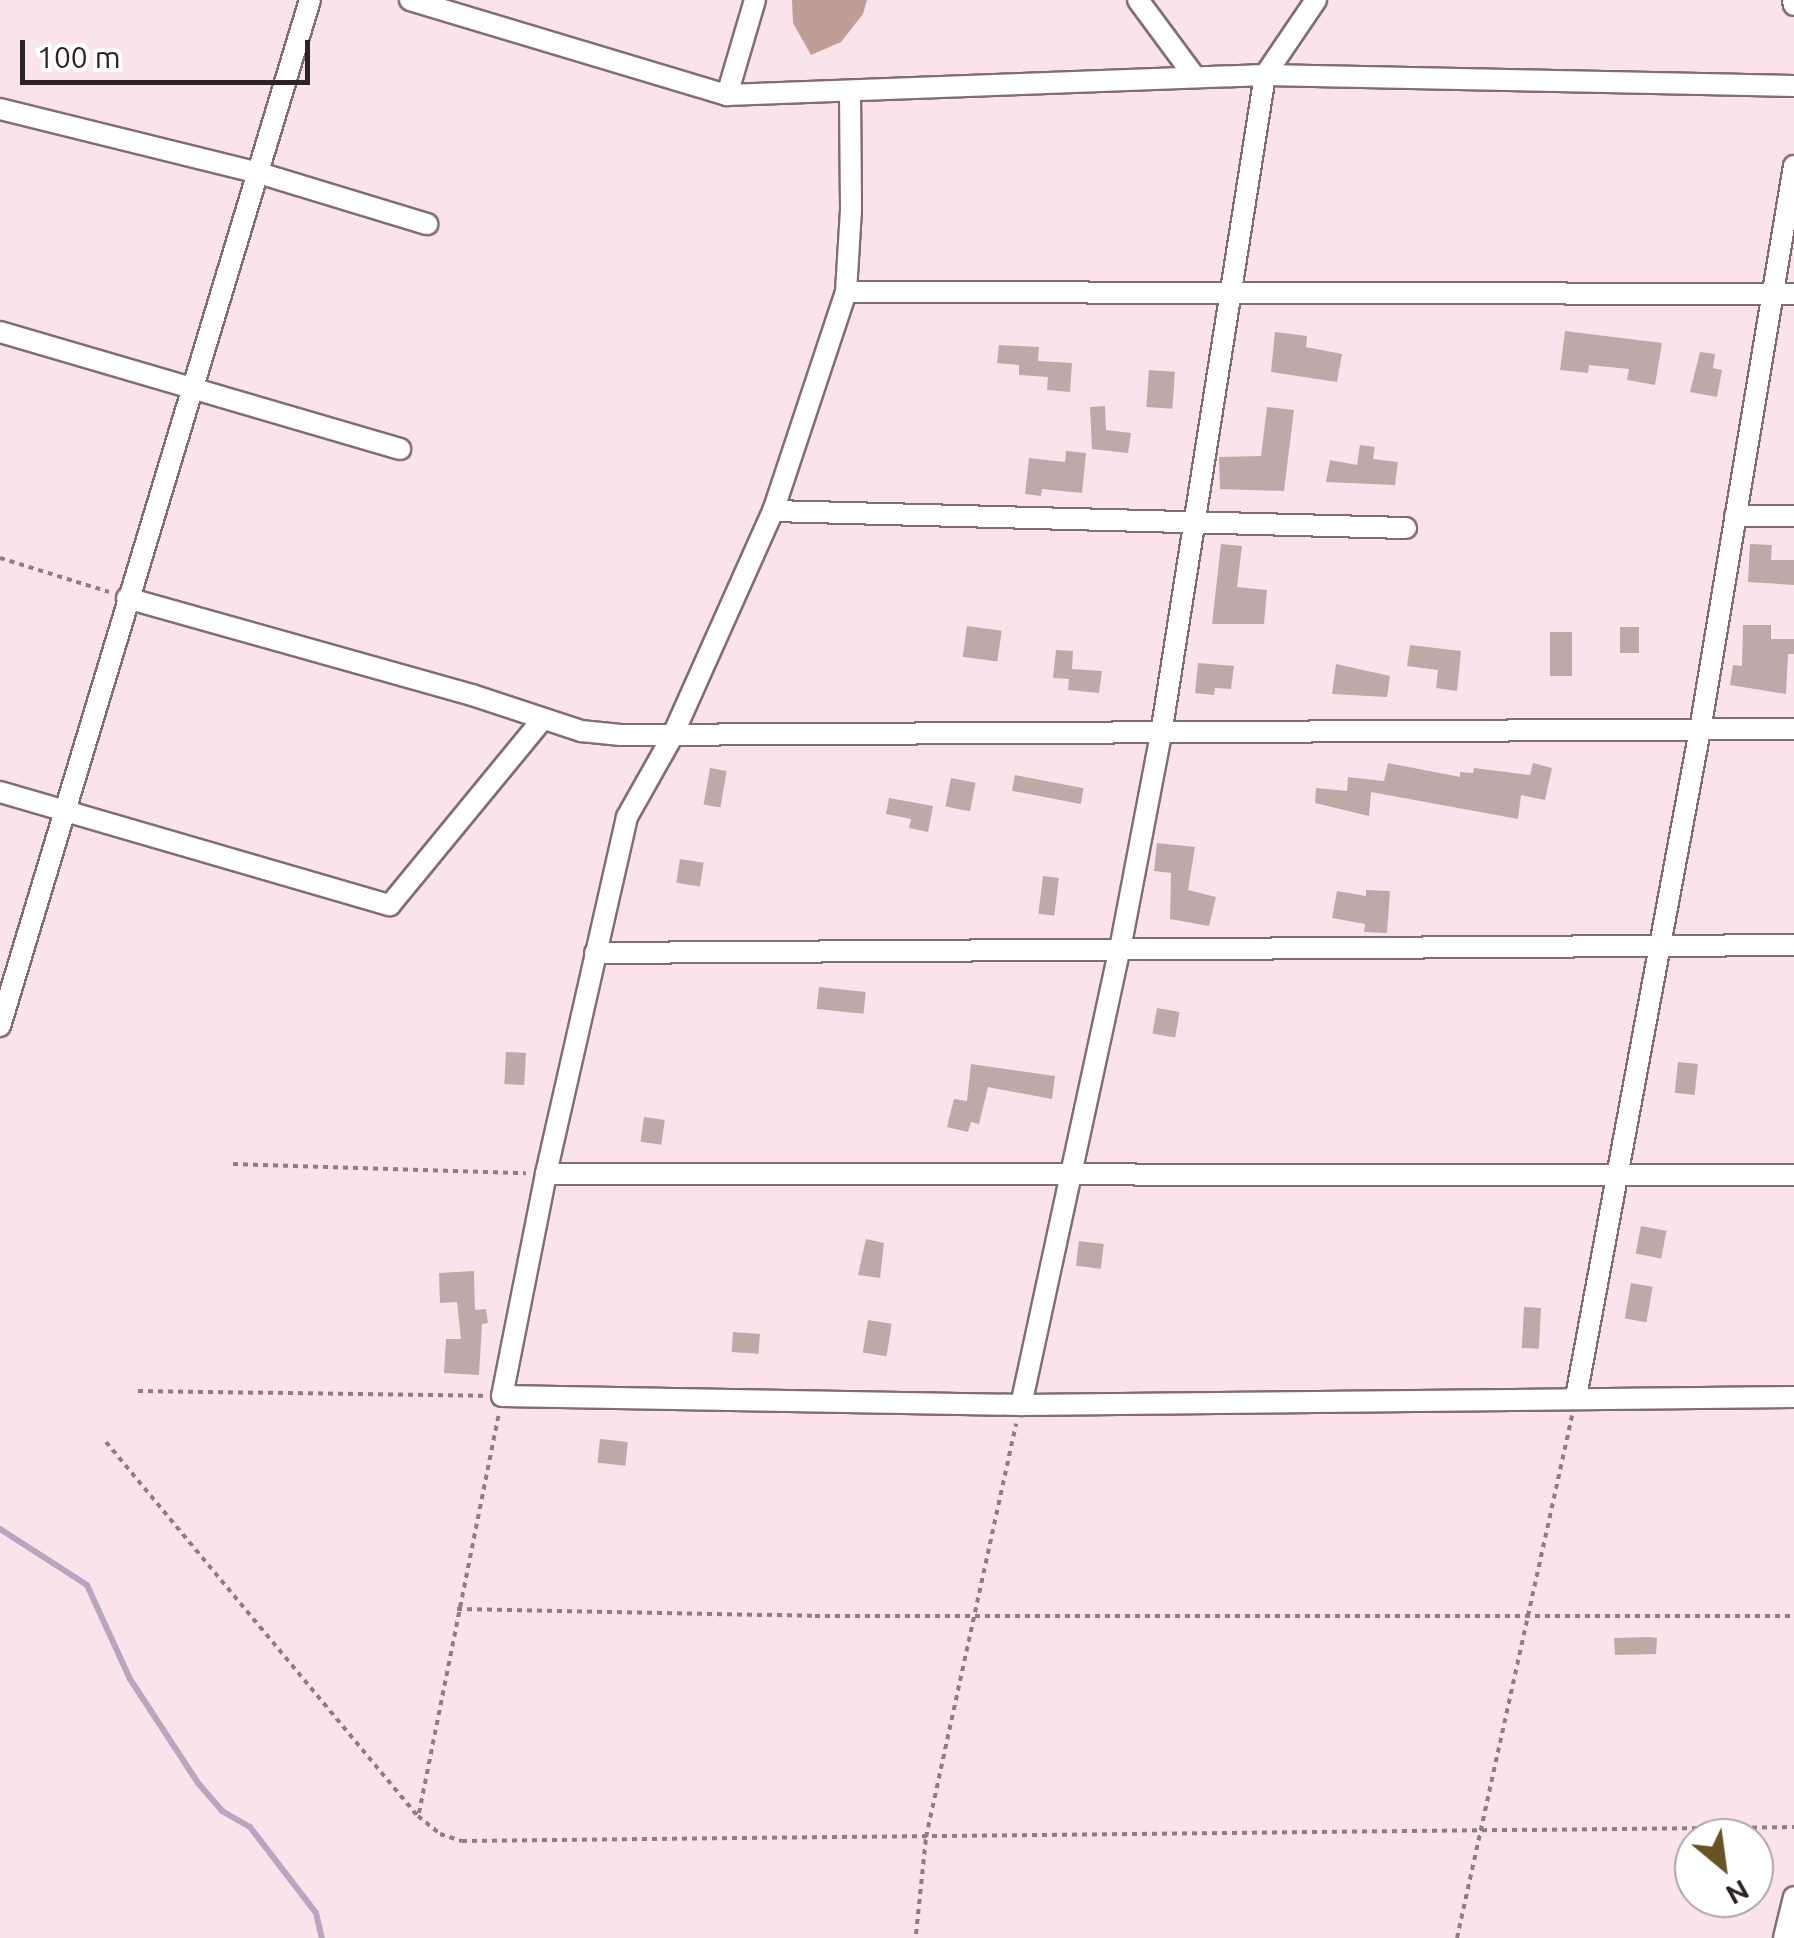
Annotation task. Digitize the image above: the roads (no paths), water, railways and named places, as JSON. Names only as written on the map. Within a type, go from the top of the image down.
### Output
[{"type":"street","points":[[0,1024],[68,812],[128,598],[196,387],[310,0]]},
{"type":"street","points":[[410,0],[728,94],[1265,75],[1794,86]]},
{"type":"street","points":[[728,94],[756,0]]},
{"type":"street","points":[[1138,0],[1195,78]]},
{"type":"street","points":[[1020,1405],[1120,949],[1161,734],[1265,75],[1316,0]]},
{"type":"street","points":[[850,92],[852,210],[846,292],[773,512],[672,737],[627,817],[546,1174],[502,1396],[1020,1405],[1794,1397]]},
{"type":"street","points":[[0,109],[258,174],[428,224]]},
{"type":"street","points":[[1576,1397],[1736,516],[1783,295],[1794,166]]},
{"type":"street","points":[[846,292],[1783,295]]},
{"type":"street","points":[[0,332],[400,449]]},
{"type":"street","points":[[773,512],[1406,528]]},
{"type":"street","points":[[1736,516],[1794,516]]},
{"type":"street","points":[[128,598],[472,695],[580,731],[672,737],[1794,728]]},
{"type":"street","points":[[0,792],[390,905],[542,720]]},
{"type":"street","points":[[595,952],[1794,945]]},
{"type":"street","points":[[546,1174],[1794,1175]]},
{"type":"street","points":[[1784,1938],[1794,1898]]},
{"type":"waterway","points":[[0,1529],[87,1585],[130,1679],[198,1783],[222,1811],[250,1827],[316,1913],[322,1938]]}]
